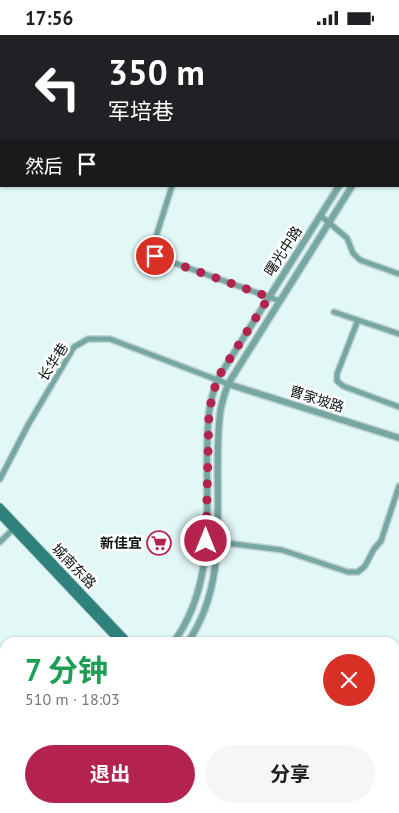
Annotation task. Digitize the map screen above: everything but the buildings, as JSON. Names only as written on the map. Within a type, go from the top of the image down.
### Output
[{"type":"main road","name":"城南东路","points":[[0,507],[123,637]]},
{"type":"main road","name":"城南东路","points":[[0,515],[115,637]]},
{"type":"street","points":[[172,187],[153,246],[155,256],[280,301]]},
{"type":"street","name":"曙光中路","points":[[177,637],[197,597],[206,558],[209,411],[217,379],[337,187]]},
{"type":"street","name":"曙光中路","points":[[190,637],[208,601],[218,560],[220,413],[228,384],[351,187]]},
{"type":"street","points":[[321,215],[347,238],[353,253],[360,259],[399,274]]},
{"type":"street","points":[[334,312],[399,334]]},
{"type":"street","points":[[358,320],[337,374],[337,381],[343,386],[399,407]]},
{"type":"street","name":"长华巷","points":[[0,479],[28,425],[74,347],[88,339],[110,339],[228,384]]},
{"type":"street","name":"曹家坡路","points":[[228,384],[399,438]]},
{"type":"street","points":[[218,542],[282,550],[348,573],[358,572],[365,566],[374,549],[381,541],[399,486]]},
{"type":"street","points":[[0,542],[13,529]]},
{"type":"place","name":"新佳宜","points":[[159,543]]},
{"type":"route","points":[[155,256],[269,297],[217,379],[209,411],[206,541]]}]
